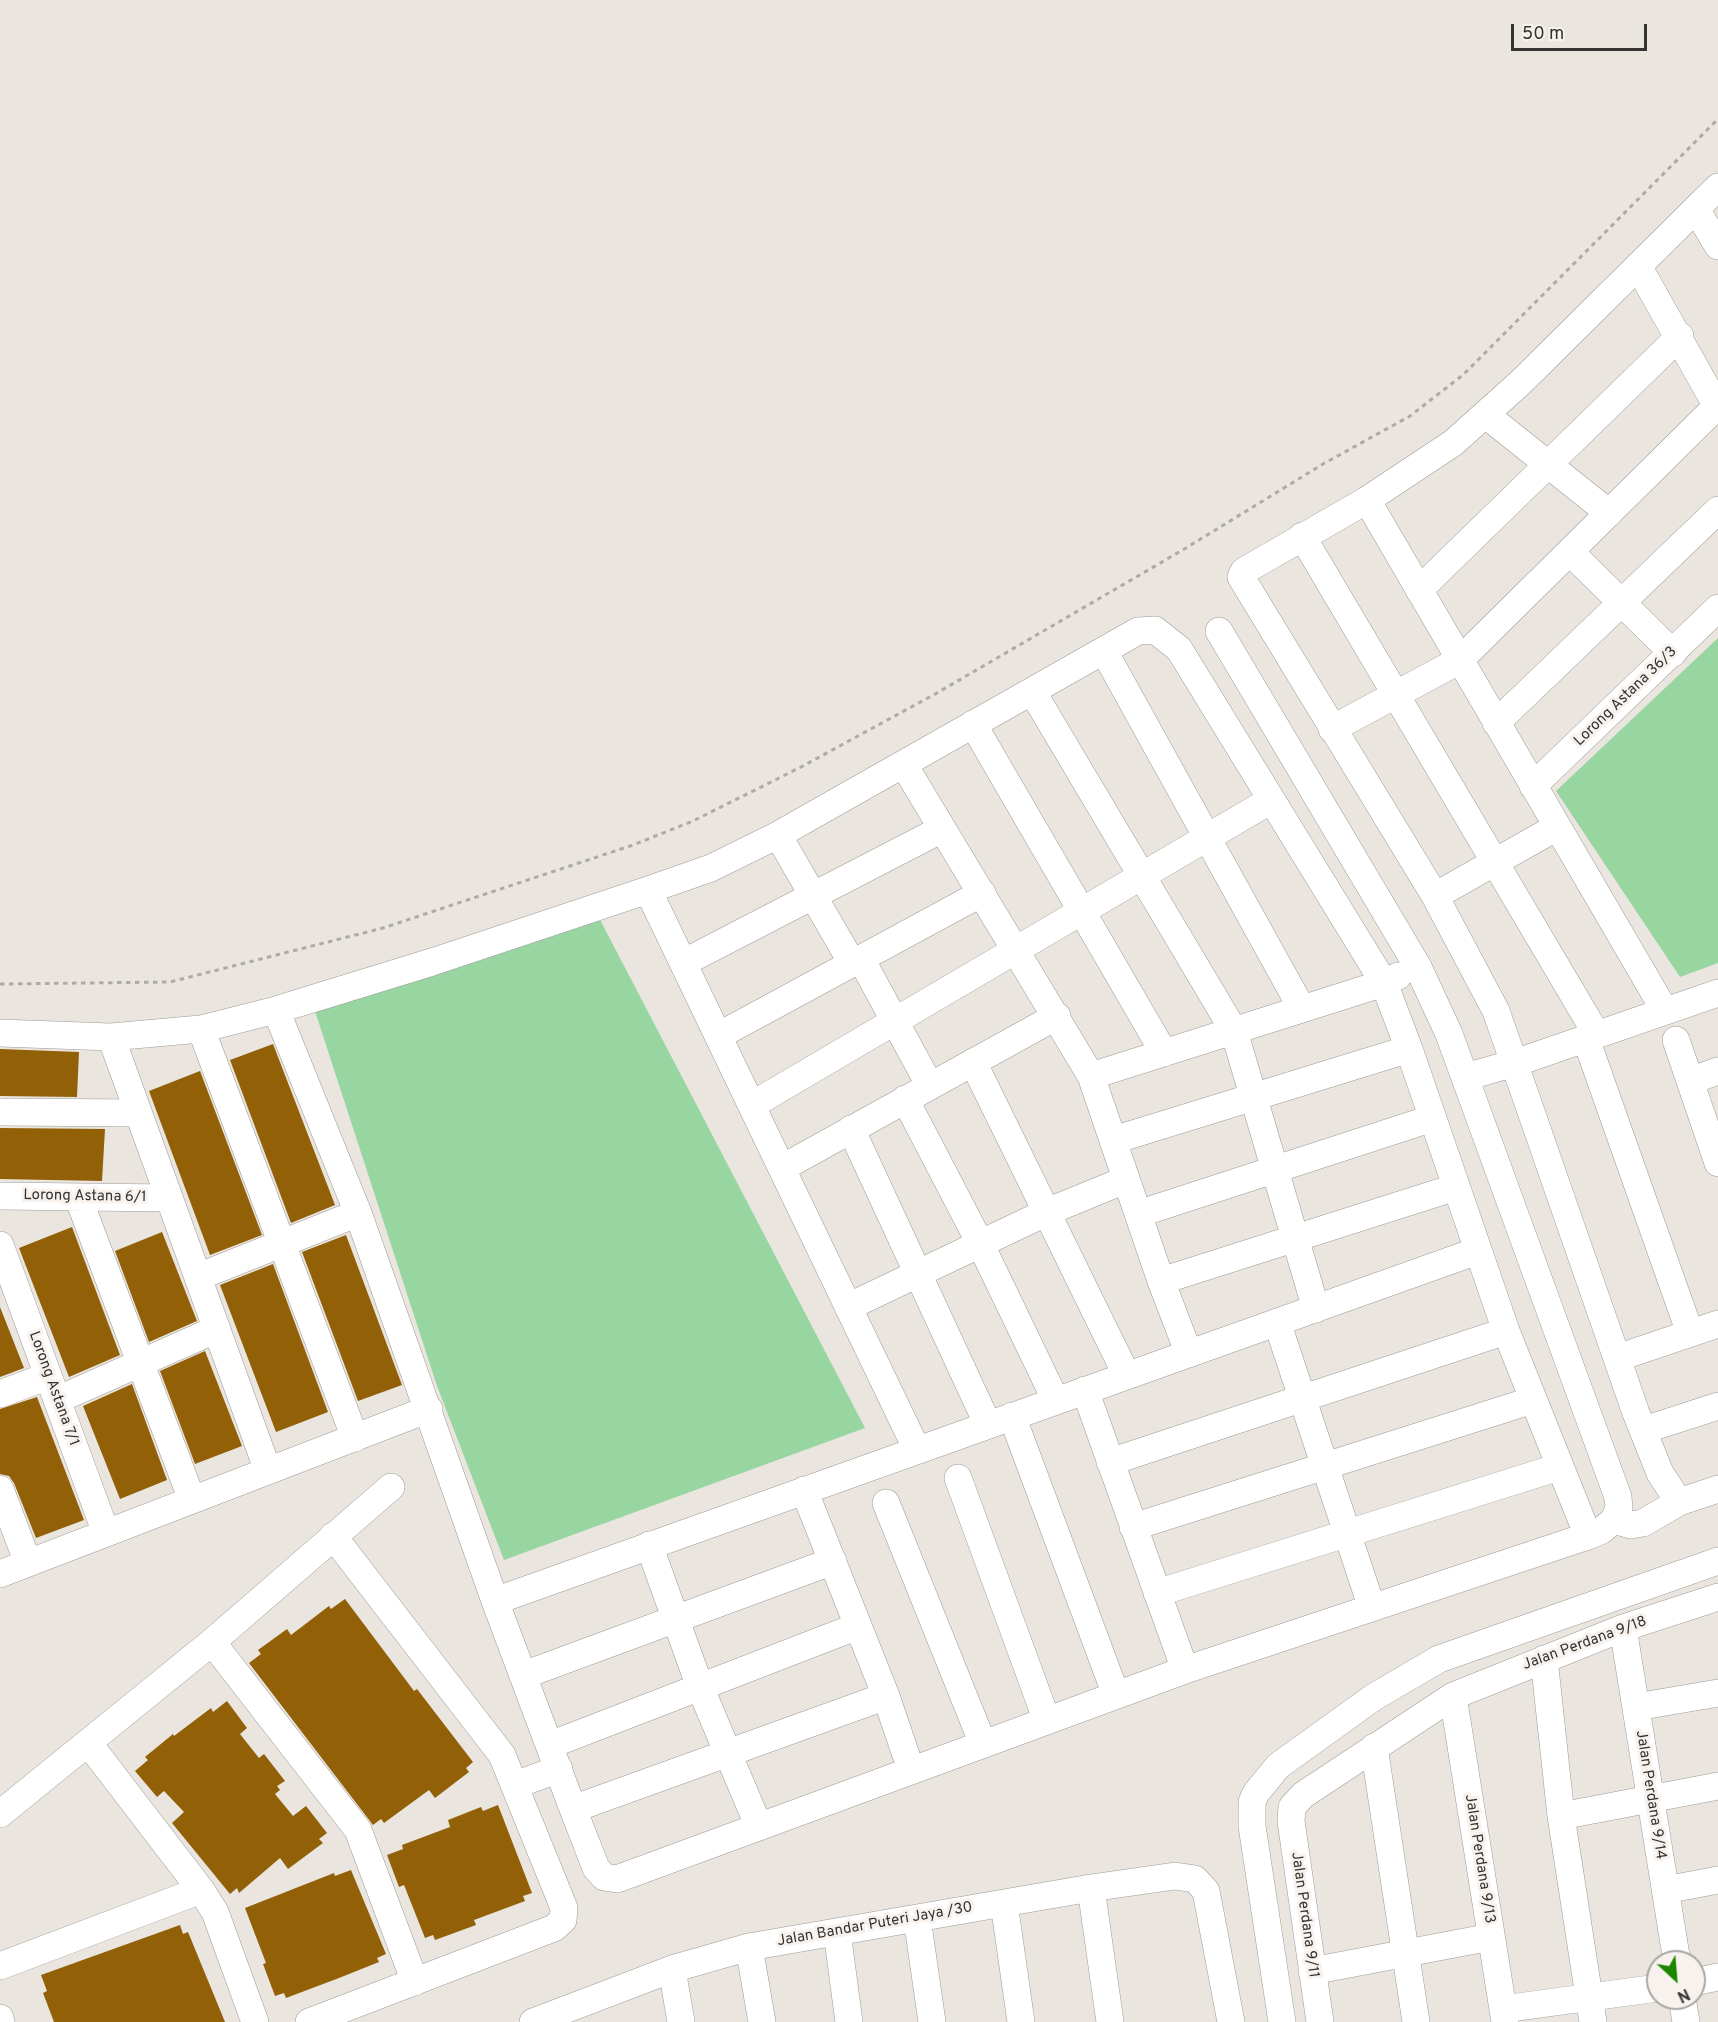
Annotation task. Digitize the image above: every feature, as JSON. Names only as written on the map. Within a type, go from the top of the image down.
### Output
[{"type":"street","points":[[1679,1502],[1660,1473],[1617,1358],[1496,1011],[1435,896],[1241,577],[1244,571],[1367,500],[1453,443],[1486,415],[1718,187]]},
{"type":"street","points":[[1696,208],[1718,246]]},
{"type":"street","points":[[1332,729],[1460,660],[1718,407],[1710,376],[1680,336],[1638,266]]},
{"type":"street","points":[[1419,590],[1680,336]]},
{"type":"street","points":[[1486,415],[1609,513]]},
{"type":"street","points":[[1367,500],[1665,1011]]},
{"type":"street","points":[[1496,723],[1621,600],[1718,510]]},
{"type":"street","points":[[1302,536],[1495,862],[1592,1037],[1690,1333]]},
{"type":"street","points":[[1570,552],[1673,653]]},
{"type":"street","name":"Lorong Astana 36/3","points":[[1533,786],[1718,608]]},
{"type":"street","points":[[0,1034],[111,1038],[201,1029],[276,1010],[711,868],[778,836],[1138,631],[1155,630],[1179,649],[1384,983],[1410,1048],[1477,1251],[1587,1536]]},
{"type":"street","points":[[276,1010],[358,1214],[429,1409],[495,1601],[573,1809],[596,1868],[604,1877],[617,1879],[1185,1670],[1602,1530],[1614,1520],[1619,1508],[1610,1470],[1466,1077],[1418,967],[1219,631]]},
{"type":"street","points":[[1104,651],[1302,1009]]},
{"type":"street","points":[[1032,691],[1234,1031],[1316,1309]]},
{"type":"street","points":[[973,724],[1164,1053]]},
{"type":"street","points":[[904,765],[1091,1076],[1114,1140],[1125,1180],[1189,1354]]},
{"type":"street","points":[[752,1105],[1271,800]]},
{"type":"street","points":[[1435,896],[1557,827]]},
{"type":"street","points":[[683,963],[942,829]]},
{"type":"street","points":[[778,836],[813,896],[895,1021],[930,1086]]},
{"type":"street","points":[[648,890],[917,1450]]},
{"type":"street","points":[[718,1036],[981,893]]},
{"type":"street","points":[[1091,1076],[1384,983],[1418,967]]},
{"type":"street","points":[[1466,1077],[1515,1063],[1718,993]]},
{"type":"street","points":[[782,1168],[1056,1016]]},
{"type":"street","points":[[201,1029],[355,1438]]},
{"type":"street","points":[[111,1038],[268,1471]]},
{"type":"street","points":[[1677,1040],[1717,1157]]},
{"type":"street","points":[[1114,1140],[1410,1048]]},
{"type":"street","points":[[973,1062],[1127,1376]]},
{"type":"street","points":[[1690,1080],[1718,1071]]},
{"type":"street","points":[[905,1099],[981,1245],[1056,1401]]},
{"type":"street","points":[[0,1112],[138,1113]]},
{"type":"street","points":[[1138,1214],[1433,1118]]},
{"type":"street","points":[[851,1128],[919,1274],[1000,1420],[1116,1695]]},
{"type":"street","points":[[848,1307],[1047,1212],[1125,1180]]},
{"type":"street","points":[[1161,1281],[1456,1187]]},
{"type":"street","name":"Lorong Astana 6/1","points":[[0,1196],[169,1198]]},
{"type":"street","points":[[78,1197],[192,1500]]},
{"type":"street","points":[[198,1277],[358,1214]]},
{"type":"street","name":"Lorong Astana 7/1","points":[[0,1245],[106,1533]]},
{"type":"street","points":[[495,1601],[1477,1251]]},
{"type":"street","points":[[1277,1322],[1372,1608]]},
{"type":"street","points":[[1617,1358],[1718,1324]]},
{"type":"street","points":[[0,1394],[52,1388],[140,1363],[216,1329]]},
{"type":"street","points":[[1110,1462],[1506,1330]]},
{"type":"street","points":[[1085,1390],[1185,1670]]},
{"type":"street","points":[[1133,1527],[1533,1400]]},
{"type":"street","points":[[1644,1430],[1718,1406]]},
{"type":"street","points":[[0,1574],[429,1409]]},
{"type":"street","points":[[1157,1593],[1559,1467]]},
{"type":"street","points":[[958,1478],[1047,1721]]},
{"type":"street","points":[[0,1814],[212,1642],[391,1487]]},
{"type":"street","points":[[0,1489],[28,1563]]},
{"type":"street","points":[[1614,1520],[1631,1525],[1643,1523],[1679,1502],[1718,1489]]},
{"type":"street","points":[[804,1490],[886,1696],[911,1770]]},
{"type":"street","points":[[886,1503],[983,1744]]},
{"type":"street","points":[[309,2022],[554,1928],[562,1920],[564,1908],[502,1755],[333,1536]]},
{"type":"street","points":[[649,1545],[700,1687],[759,1827]]},
{"type":"street","points":[[524,1675],[832,1561]]},
{"type":"street","points":[[1282,2022],[1252,1826],[1252,1802],[1256,1793],[1278,1766],[1374,1697],[1440,1659],[1718,1561]]},
{"type":"street","name":"Jalan Perdana 9/18","points":[[1292,1807],[1303,1795],[1453,1696],[1623,1628],[1718,1597]]},
{"type":"street","points":[[515,1785],[554,1757],[700,1687],[858,1626]]},
{"type":"street","name":"Jalan Perdana 9/14","points":[[1623,1628],[1675,1950]]},
{"type":"street","points":[[212,1642],[358,1830],[415,1982]]},
{"type":"street","points":[[1544,1659],[1561,1816],[1591,2010]]},
{"type":"street","points":[[1636,1707],[1718,1693]]},
{"type":"street","points":[[573,1809],[886,1696]]},
{"type":"street","name":"Jalan Perdana 9/13","points":[[1453,1696],[1504,2016]]},
{"type":"street","points":[[89,1744],[201,1890],[215,1912],[255,2022]]},
{"type":"street","points":[[1374,1747],[1416,2022]]},
{"type":"street","points":[[1561,1816],[1718,1786]]},
{"type":"street","name":"Jalan Perdana 9/11","points":[[1292,1807],[1291,1821],[1320,2022]]},
{"type":"street","name":"Jalan Bandar Puteri Jaya /30","points":[[533,2022],[672,1969],[749,1947],[1091,1888],[1175,1876],[1195,1879],[1206,1891],[1231,2022]]},
{"type":"street","points":[[1665,1890],[1718,1880]]},
{"type":"street","points":[[1091,1888],[1110,2022]]},
{"type":"street","points":[[0,1966],[201,1890]]},
{"type":"street","points":[[1004,1903],[1021,2022]]},
{"type":"street","points":[[917,1918],[932,2022]]},
{"type":"street","points":[[837,1932],[849,2022]]},
{"type":"street","points":[[1312,1971],[1491,1937]]},
{"type":"street","points":[[749,1947],[762,2022]]},
{"type":"street","points":[[672,1969],[681,2022]]},
{"type":"street","points":[[1504,2016],[1591,2010],[1646,1992]]},
{"type":"path","points":[[0,984],[170,982],[236,967],[383,928],[633,845],[693,821],[937,693],[1186,548],[1323,464],[1410,416],[1463,375],[1718,119]]},
{"type":"green space","points":[[1718,638],[1718,963],[1680,977],[1556,791]]},
{"type":"green space","points":[[597,914],[865,1428],[504,1560],[437,1386],[313,1005]]},
{"type":"building","points":[[273,1044],[335,1205],[291,1223],[230,1060]]},
{"type":"building","points":[[0,1049],[79,1052],[77,1097],[0,1096]]},
{"type":"building","points":[[200,1071],[262,1235],[210,1255],[149,1091]]},
{"type":"building","points":[[0,1128],[105,1129],[102,1181],[0,1179]]},
{"type":"building","points":[[72,1227],[120,1355],[69,1377],[19,1248]]},
{"type":"building","points":[[162,1232],[197,1321],[149,1342],[115,1251]]},
{"type":"building","points":[[346,1235],[402,1385],[358,1401],[302,1252]]},
{"type":"building","points":[[273,1264],[328,1412],[276,1432],[220,1285]]},
{"type":"building","points":[[0,1307],[24,1368],[0,1377]]},
{"type":"building","points":[[205,1351],[242,1446],[195,1464],[160,1371]]},
{"type":"building","points":[[132,1384],[167,1480],[120,1499],[83,1406]]},
{"type":"building","points":[[37,1397],[84,1520],[36,1538],[14,1483],[9,1476],[0,1474],[0,1409]]},
{"type":"building","points":[[345,1599],[414,1691],[417,1689],[473,1762],[466,1768],[469,1772],[435,1798],[429,1790],[384,1823],[381,1819],[373,1825],[249,1663],[261,1654],[258,1650],[287,1629],[291,1635],[329,1606],[331,1609]]},
{"type":"building","points":[[227,1701],[247,1728],[240,1734],[259,1758],[264,1754],[285,1781],[277,1786],[280,1790],[275,1794],[293,1816],[306,1806],[327,1833],[319,1839],[323,1843],[288,1869],[280,1858],[239,1893],[237,1888],[230,1894],[172,1823],[184,1812],[164,1791],[157,1797],[135,1771],[148,1760],[145,1757],[173,1734],[174,1736],[211,1708],[213,1712]]},
{"type":"building","points":[[498,1805],[532,1893],[523,1896],[525,1901],[474,1920],[476,1925],[435,1940],[433,1935],[425,1938],[404,1885],[399,1887],[387,1855],[403,1849],[402,1845],[450,1827],[448,1820],[481,1807],[483,1811]]},
{"type":"building","points":[[351,1870],[386,1954],[377,1958],[379,1962],[339,1978],[286,1998],[284,1993],[275,1996],[263,1964],[266,1963],[245,1908],[334,1873],[335,1876]]},
{"type":"building","points":[[180,1925],[183,1934],[188,1932],[225,2022],[54,2022],[43,1993],[47,1991],[41,1975]]}]
